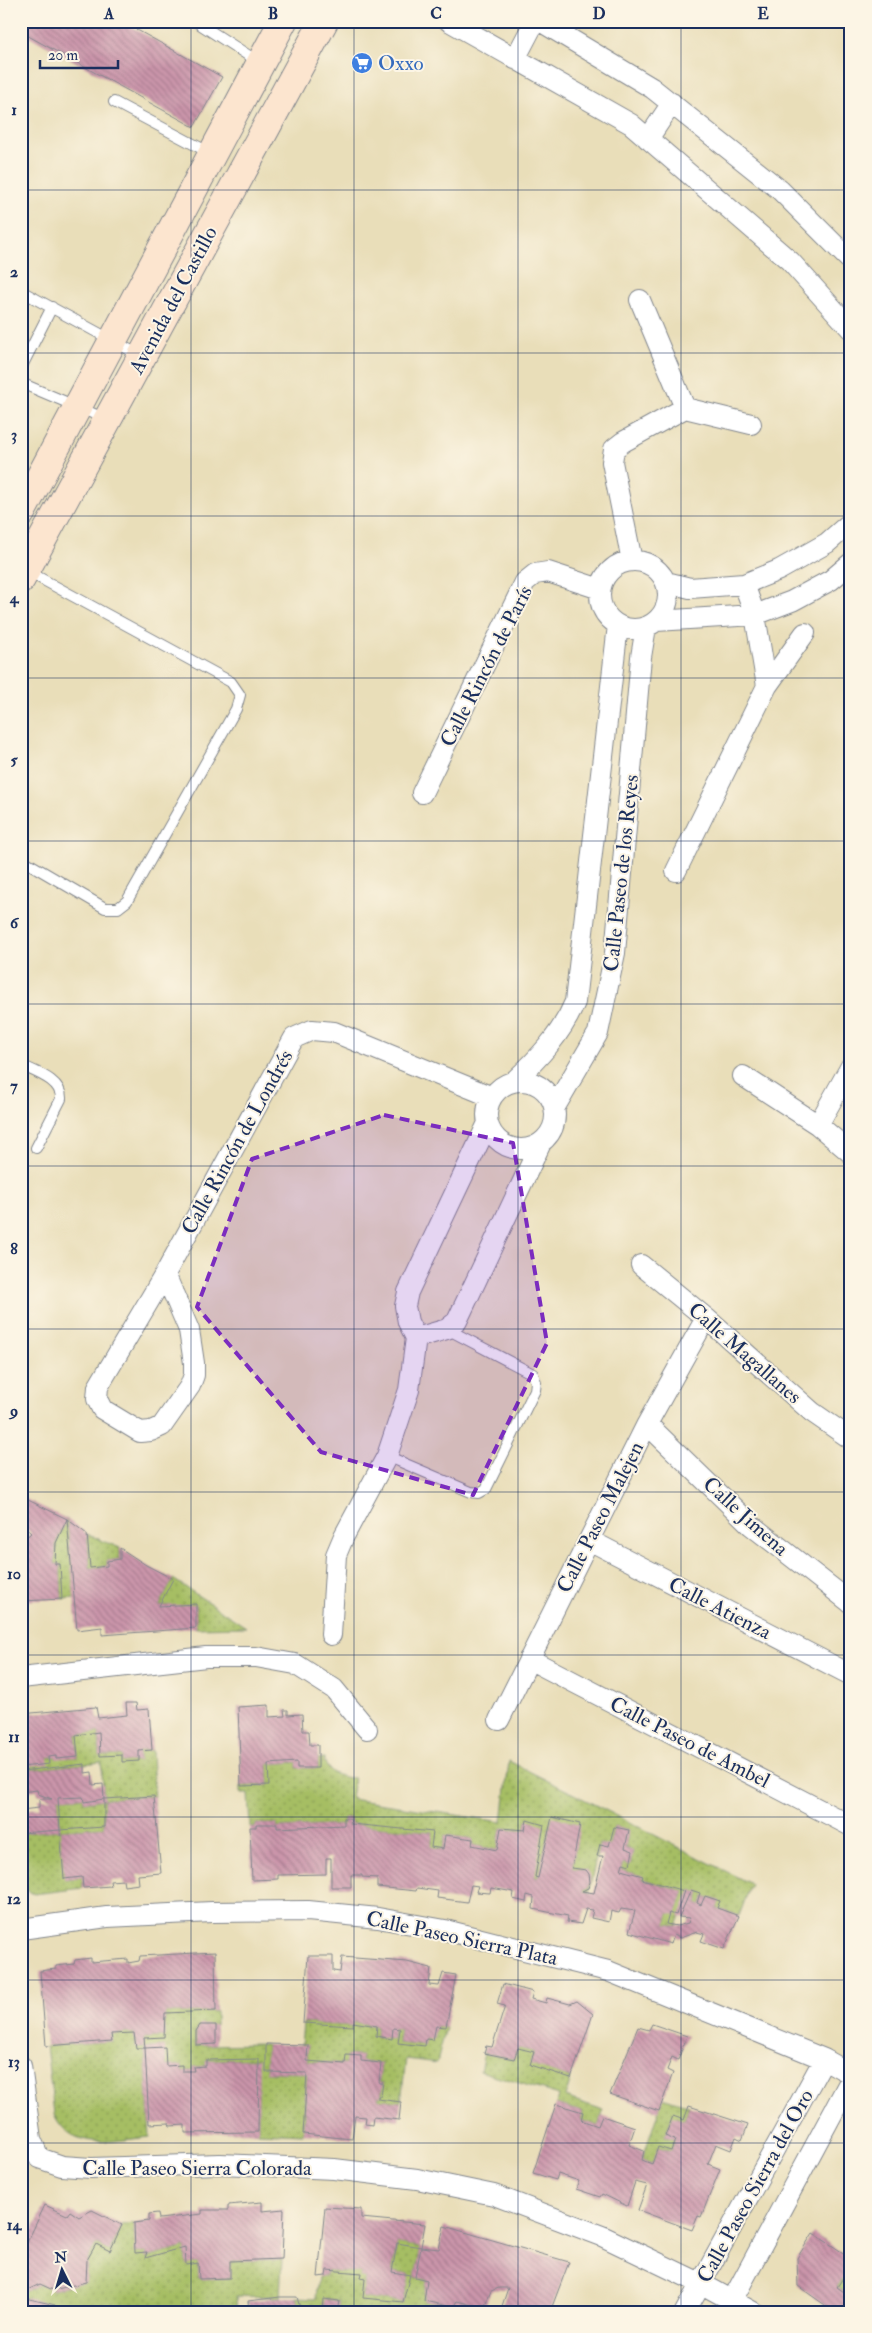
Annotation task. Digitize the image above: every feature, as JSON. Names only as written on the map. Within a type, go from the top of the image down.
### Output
[{"type":"main road","name":"Avenida del Castillo","points":[[21,513],[284,21]]},
{"type":"main road","name":"Avenida del Castillo","points":[[23,572],[109,421],[142,356],[324,21]]},
{"type":"street","points":[[449,21],[631,124],[790,261],[851,329]]},
{"type":"street","points":[[515,59],[535,21]]},
{"type":"street","points":[[540,21],[652,88],[672,103],[780,190],[851,261]]},
{"type":"street","points":[[648,139],[672,103]]},
{"type":"street","points":[[640,300],[684,408]]},
{"type":"street","points":[[632,560],[612,462],[614,449],[684,408],[751,424]]},
{"type":"street","points":[[851,522],[827,543],[779,570],[744,584],[690,588],[666,582],[652,566],[643,561],[632,560],[621,563],[611,569],[603,578],[600,589],[603,610],[609,619],[618,625],[637,629],[651,624],[755,615],[792,601],[831,580],[851,563]]},
{"type":"street","name":"Calle Rincón de París","points":[[422,794],[525,582],[535,574],[548,572],[600,589]]},
{"type":"street","points":[[651,624],[668,603],[666,582]]},
{"type":"street","points":[[744,584],[755,615],[767,686]]},
{"type":"street","name":"Calle Paseo de los Reyes","points":[[555,1107],[598,1033],[612,971],[651,624]]},
{"type":"street","name":"Calle Paseo de los Reyes","points":[[514,1082],[538,1060],[569,1017],[575,1002],[618,625]]},
{"type":"street","points":[[676,870],[767,686],[805,634]]},
{"type":"street","name":"Calle Rincón de Londrés","points":[[165,1274],[189,1330],[194,1375],[190,1386],[162,1426],[140,1432],[102,1409],[97,1399],[98,1387],[165,1274],[294,1038],[312,1030],[334,1032],[492,1097]]},
{"type":"street","points":[[818,1125],[851,1066]]},
{"type":"street","points":[[743,1076],[818,1125],[851,1153]]},
{"type":"street","points":[[416,1338],[447,1329],[457,1321],[541,1143],[550,1133],[555,1121],[555,1107],[549,1095],[539,1086],[527,1081],[514,1082],[501,1087],[492,1097],[487,1109],[488,1123],[493,1135],[503,1144],[515,1149],[529,1148],[541,1143]]},
{"type":"street","points":[[331,1634],[336,1555],[344,1536],[387,1456],[409,1390],[416,1338],[408,1322],[406,1306],[408,1292],[488,1123]]},
{"type":"street","name":"Calle Magallanes","points":[[641,1265],[706,1318],[812,1412],[851,1439]]},
{"type":"street","name":"Calle Paseo Malejen","points":[[499,1720],[646,1424],[706,1318]]},
{"type":"street","name":"Calle Jimena","points":[[646,1424],[752,1525],[851,1603]]},
{"type":"street","name":"Calle Atienza","points":[[588,1540],[851,1675]]},
{"type":"street","points":[[21,1678],[206,1657],[256,1657],[295,1664],[334,1689],[367,1728]]},
{"type":"street","name":"Calle Paseo de Ambel","points":[[529,1659],[851,1826]]},
{"type":"street","name":"Calle Paseo Sierra Plata","points":[[21,1929],[107,1918],[212,1912],[308,1911],[378,1918],[454,1932],[608,1971],[824,2059],[851,2074]]},
{"type":"street","name":"Calle Paseo Sierra del Oro","points":[[685,2312],[824,2059]]},
{"type":"street","name":"Calle Paseo Sierra Colorada","points":[[21,2066],[31,2139],[39,2158],[62,2166],[91,2168],[220,2164],[334,2169],[417,2179],[494,2195],[602,2236],[702,2284],[729,2306],[753,2312]]},
{"type":"street","name":"Calle Paseo Sierra del Oro","points":[[729,2306],[851,2079]]},
{"type":"lane","points":[[195,21],[211,25],[261,64]]},
{"type":"lane","points":[[114,102],[213,154]]},
{"type":"lane","points":[[21,291],[142,356]]},
{"type":"lane","points":[[21,368],[52,307]]},
{"type":"lane","points":[[21,383],[109,421]]},
{"type":"lane","points":[[21,859],[105,908],[118,908],[127,901],[236,709],[240,695],[231,682],[175,650],[23,572]]},
{"type":"lane","points":[[21,1065],[54,1082],[61,1094],[61,1099],[36,1148]]},
{"type":"lane","points":[[387,1456],[470,1492],[479,1492],[486,1489],[535,1390],[536,1382],[532,1374],[447,1329]]},
{"type":"highlighted area","points":[[384,1115],[513,1143],[547,1343],[473,1495],[321,1452],[197,1307],[252,1159]]},
{"type":"green space","points":[[67,1519],[75,1598],[62,1599],[60,1564],[55,1564],[56,1543]]},
{"type":"green space","points":[[87,1534],[120,1548],[120,1559],[107,1561],[107,1566],[90,1568]]},
{"type":"green space","points":[[173,1579],[246,1627],[196,1628],[196,1605],[159,1606]]},
{"type":"green space","points":[[99,1732],[100,1756],[122,1755],[122,1762],[139,1761],[139,1751],[152,1750],[154,1796],[104,1799],[101,1762],[21,1771],[21,1767],[48,1757],[78,1757],[76,1735]]},
{"type":"green space","points":[[324,1758],[325,1763],[335,1774],[354,1778],[351,1799],[502,1822],[509,1761],[751,1884],[739,1916],[717,1908],[719,1901],[705,1896],[701,1905],[697,1903],[700,1893],[691,1890],[677,1926],[666,1924],[669,1913],[676,1914],[684,1891],[642,1879],[642,1876],[621,1870],[623,1863],[630,1865],[633,1851],[625,1848],[629,1830],[614,1827],[609,1846],[599,1844],[589,1892],[582,1891],[588,1888],[589,1885],[589,1876],[586,1870],[572,1868],[579,1824],[552,1818],[538,1878],[535,1877],[527,1820],[525,1830],[501,1828],[497,1850],[472,1845],[473,1839],[445,1835],[443,1849],[431,1847],[433,1832],[351,1824],[350,1818],[344,1818],[344,1825],[277,1828],[277,1824],[256,1824],[256,1827],[250,1827],[248,1794],[241,1794],[241,1786],[269,1785],[268,1764],[297,1762],[297,1768],[318,1768],[318,1759]]},
{"type":"green space","points":[[83,1797],[84,1802],[104,1799],[104,1827],[60,1830],[58,1798]]},
{"type":"green space","points":[[60,1830],[65,1879],[82,1877],[83,1888],[34,1894],[26,1890],[25,1886],[21,1833]]},
{"type":"green space","points":[[216,2011],[216,2025],[200,2026],[196,2031],[196,2045],[266,2044],[266,2072],[307,2073],[303,2134],[258,2132],[258,2059],[206,2060],[206,2066],[193,2067],[194,2071],[182,2071],[182,2065],[166,2066],[164,2047],[145,2048],[150,2137],[96,2141],[83,2139],[71,2134],[62,2126],[54,2114],[46,2046],[112,2041],[111,2034],[134,2033],[136,2048],[144,2048],[144,2038],[164,2037],[165,2013]]},
{"type":"green space","points":[[353,2022],[377,2026],[376,2036],[392,2039],[393,2028],[400,2029],[398,2043],[424,2046],[426,2039],[433,2039],[436,2026],[446,2027],[437,2063],[406,2059],[401,2102],[378,2099],[378,2096],[381,2096],[383,2083],[379,2083],[381,2063],[361,2061],[361,2056],[347,2055],[345,2064],[307,2061],[308,2046],[301,2045],[303,2023],[352,2026]]},
{"type":"green space","points":[[518,2048],[534,2052],[530,2064],[571,2078],[565,2097],[604,2110],[598,2126],[581,2120],[583,2112],[556,2104],[559,2095],[480,2071],[484,2053],[513,2059]]},
{"type":"green space","points":[[663,2097],[689,2106],[684,2120],[672,2117],[665,2136],[675,2140],[671,2151],[659,2147],[652,2164],[642,2160]]},
{"type":"green space","points":[[134,2223],[136,2253],[147,2252],[146,2258],[185,2247],[186,2264],[198,2263],[199,2279],[229,2278],[230,2261],[282,2259],[280,2297],[236,2296],[237,2312],[54,2312],[55,2305],[21,2298],[21,2293],[40,2284],[53,2290],[85,2282],[87,2260],[96,2244],[110,2251],[122,2225]]},
{"type":"green space","points":[[397,2243],[421,2247],[415,2277],[427,2280],[424,2301],[453,2307],[452,2312],[337,2312],[339,2301],[325,2299],[323,2312],[301,2312],[297,2297],[316,2298],[318,2277],[326,2276],[327,2270],[361,2273],[360,2278],[365,2279],[363,2298],[403,2302],[410,2275],[392,2272]]},
{"type":"green space","points":[[851,2266],[851,2297],[837,2287]]},
{"type":"building","points":[[21,21],[121,21],[222,77],[194,127],[21,32]]},
{"type":"building","points":[[24,1498],[67,1519],[56,1543],[55,1564],[60,1564],[62,1599],[21,1601],[21,1542],[31,1533],[21,1524]]},
{"type":"building","points":[[67,1519],[87,1534],[90,1568],[107,1566],[107,1561],[120,1559],[120,1548],[146,1565],[173,1579],[159,1606],[196,1604],[196,1628],[102,1635],[102,1627],[77,1630]]},
{"type":"building","points":[[126,1703],[136,1703],[137,1710],[149,1709],[152,1750],[139,1751],[139,1761],[122,1762],[122,1755],[100,1756],[99,1732],[76,1735],[78,1757],[56,1759],[56,1756],[48,1757],[49,1764],[21,1767],[21,1714],[96,1707],[98,1718],[127,1715]]},
{"type":"building","points":[[269,1705],[269,1717],[285,1716],[284,1710],[288,1710],[288,1715],[302,1714],[303,1731],[309,1731],[310,1745],[318,1745],[318,1768],[297,1768],[297,1762],[268,1764],[269,1785],[241,1786],[238,1707]]},
{"type":"building","points":[[85,1764],[85,1773],[92,1772],[93,1785],[103,1784],[104,1799],[84,1802],[83,1797],[58,1798],[60,1830],[21,1833],[21,1810],[39,1808],[39,1799],[52,1799],[38,1794],[37,1790],[21,1792],[21,1771]]},
{"type":"building","points":[[154,1796],[161,1873],[138,1875],[139,1884],[124,1886],[123,1880],[110,1881],[111,1886],[83,1888],[82,1877],[64,1879],[60,1830],[104,1827],[104,1799]]},
{"type":"building","points":[[552,1817],[580,1824],[572,1868],[586,1870],[589,1874],[590,1882],[588,1888],[582,1891],[594,1893],[603,1856],[597,1856],[600,1844],[609,1846],[614,1827],[629,1830],[625,1848],[633,1851],[630,1865],[623,1863],[621,1870],[643,1876],[642,1879],[684,1891],[676,1915],[669,1913],[666,1924],[677,1926],[688,1923],[690,1918],[679,1917],[691,1890],[700,1893],[697,1903],[701,1905],[705,1896],[720,1901],[717,1908],[739,1916],[724,1949],[701,1941],[704,1934],[697,1932],[680,1938],[674,1935],[671,1944],[629,1932],[635,1911],[621,1909],[619,1913],[611,1911],[609,1922],[591,1918],[593,1910],[586,1909],[581,1924],[567,1922],[568,1916],[533,1909],[534,1897],[527,1895],[526,1902],[513,1899],[514,1892],[491,1888],[490,1893],[476,1892],[478,1886],[471,1885],[467,1902],[437,1898],[438,1891],[417,1888],[416,1891],[377,1887],[377,1878],[362,1877],[362,1875],[351,1875],[351,1887],[331,1887],[331,1858],[326,1858],[326,1874],[278,1875],[278,1879],[252,1880],[250,1827],[256,1827],[256,1824],[277,1824],[277,1828],[344,1825],[344,1818],[350,1818],[351,1824],[433,1832],[431,1847],[443,1849],[445,1835],[473,1839],[472,1845],[497,1850],[501,1828],[525,1830],[527,1820],[544,1825],[535,1877],[538,1878]]},
{"type":"building","points":[[215,1952],[216,2011],[165,2013],[164,2037],[144,2038],[145,2048],[136,2048],[134,2033],[111,2034],[112,2041],[46,2046],[40,1971],[56,1969],[56,1966],[74,1964],[75,1960],[91,1958],[91,1962],[128,1959],[128,1963],[139,1961],[140,1956]]},
{"type":"building","points":[[308,1956],[333,1956],[333,1971],[340,1972],[342,1957],[407,1962],[431,1968],[429,1985],[439,1986],[443,1973],[456,1975],[446,2027],[436,2026],[433,2040],[426,2039],[425,2046],[398,2043],[400,2029],[393,2028],[392,2039],[376,2036],[377,2026],[353,2022],[353,2026],[303,2023]]},
{"type":"building","points":[[503,1984],[533,1992],[531,1999],[546,2003],[547,1998],[570,2004],[577,2001],[593,2014],[571,2078],[530,2065],[534,2052],[518,2048],[514,2059],[484,2053],[486,2046],[492,2047],[505,2006],[497,2004]]},
{"type":"building","points":[[652,2024],[687,2036],[678,2060],[672,2057],[667,2070],[673,2073],[659,2111],[610,2094],[638,2027],[649,2030]]},
{"type":"building","points":[[200,2025],[216,2025],[216,2044],[196,2045],[196,2031]]},
{"type":"building","points":[[266,2044],[308,2045],[307,2061],[345,2064],[346,2055],[361,2056],[361,2061],[381,2063],[379,2083],[383,2083],[381,2096],[378,2096],[378,2099],[401,2102],[399,2120],[373,2117],[372,2125],[365,2124],[366,2117],[355,2116],[352,2139],[303,2134],[307,2073],[266,2072]]},
{"type":"building","points":[[165,2047],[166,2066],[182,2065],[182,2071],[194,2071],[193,2067],[206,2066],[206,2060],[259,2059],[258,2132],[185,2133],[185,2125],[170,2126],[169,2123],[149,2124],[145,2048]]},
{"type":"building","points":[[556,2104],[583,2112],[581,2120],[598,2126],[602,2116],[635,2127],[629,2145],[644,2151],[642,2160],[652,2164],[658,2147],[671,2151],[675,2140],[665,2136],[673,2116],[684,2120],[689,2106],[748,2125],[742,2140],[736,2137],[731,2150],[716,2144],[708,2164],[720,2169],[701,2217],[698,2216],[692,2230],[638,2210],[647,2185],[635,2182],[627,2206],[602,2194],[600,2197],[576,2189],[579,2181],[558,2174],[556,2180],[533,2173]]},
{"type":"building","points":[[262,2202],[262,2211],[284,2209],[282,2259],[230,2261],[230,2278],[199,2279],[198,2263],[186,2265],[185,2247],[145,2258],[147,2252],[135,2253],[134,2223],[149,2221],[149,2214],[158,2213],[159,2219],[202,2214],[202,2210],[228,2210],[228,2205]]},
{"type":"building","points":[[45,2205],[67,2215],[70,2211],[79,2217],[92,2210],[122,2225],[110,2251],[96,2244],[87,2260],[86,2282],[53,2290],[40,2284],[21,2293],[21,2255]]},
{"type":"building","points":[[325,2207],[361,2209],[361,2218],[425,2224],[421,2247],[397,2243],[392,2272],[410,2275],[403,2302],[363,2298],[365,2279],[360,2278],[361,2273],[327,2270],[326,2276],[318,2277]]},
{"type":"building","points":[[444,2226],[569,2262],[550,2312],[500,2312],[508,2288],[499,2288],[491,2291],[484,2308],[457,2301],[453,2307],[424,2301],[427,2280],[415,2277],[421,2247],[439,2249]]},
{"type":"building","points":[[813,2233],[851,2258],[851,2266],[837,2287],[851,2297],[851,2312],[835,2312],[798,2286],[797,2258]]},
{"type":"building","points":[[21,2297],[55,2305],[54,2312],[21,2312]]},
{"type":"building","points":[[297,2297],[301,2312],[267,2312],[267,2307],[249,2312],[248,2301]]},
{"type":"building","points":[[324,2299],[339,2301],[337,2312],[323,2312]]},
{"type":"place","name":"Oxxo","points":[[362,63]]}]
